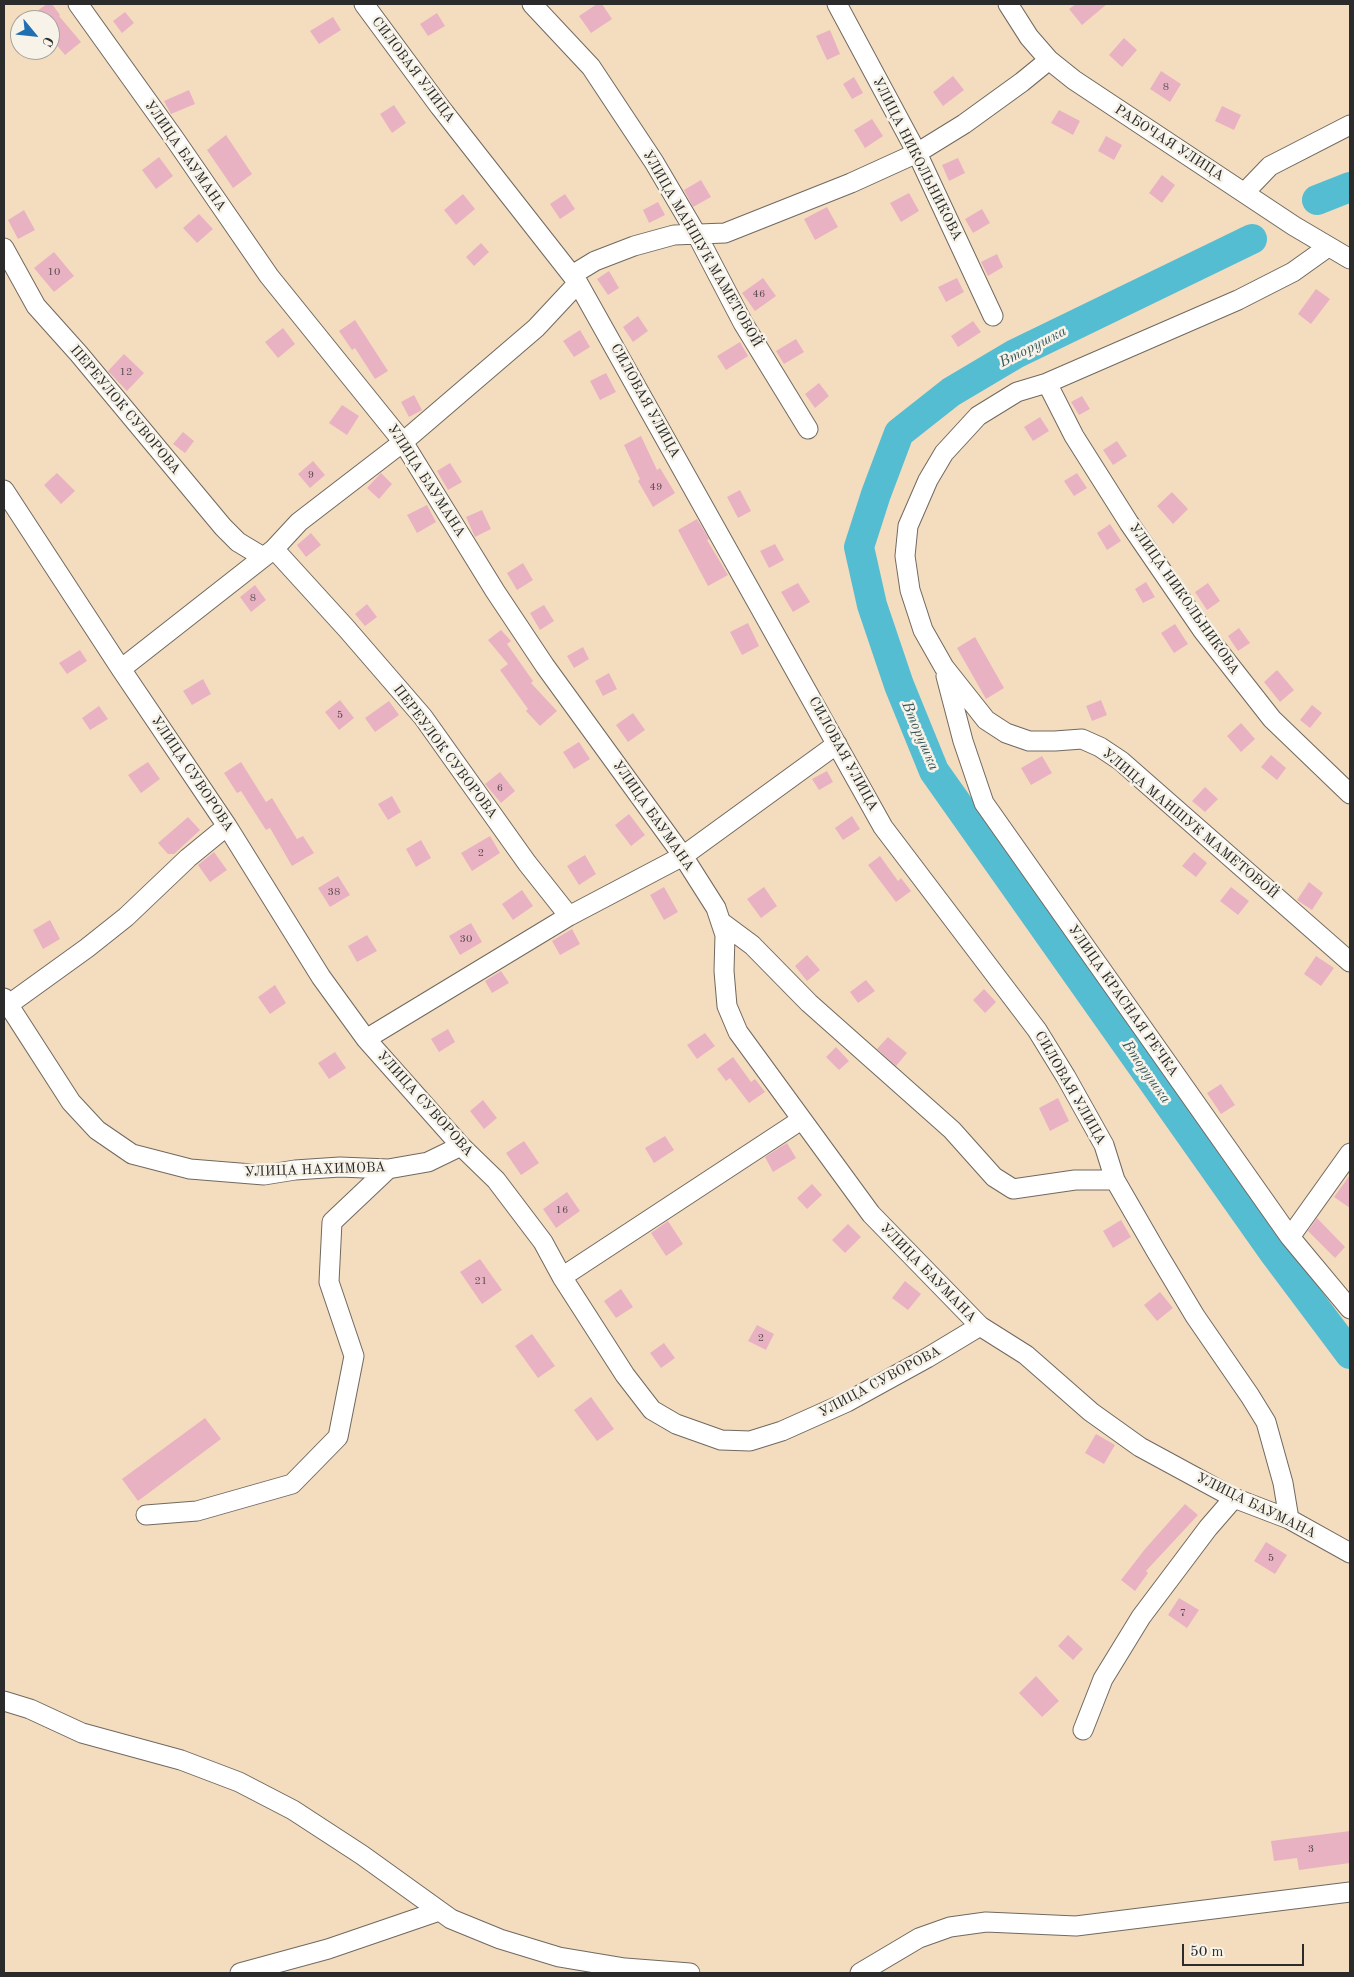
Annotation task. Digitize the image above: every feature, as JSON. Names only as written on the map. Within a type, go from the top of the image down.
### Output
[{"type":"street","name":"УЛИЦА БАУМАНА","points":[[78,4],[269,276],[403,442],[495,591],[540,659],[683,856],[716,908],[721,922],[725,935],[724,971],[727,1006],[738,1032],[871,1214],[980,1326],[1026,1355],[1091,1412],[1140,1447],[1234,1498],[1289,1519],[1350,1553]]},
{"type":"street","name":"СИЛОВАЯ УЛИЦА","points":[[364,4],[440,107],[575,279],[883,827],[1037,1030],[1066,1077],[1104,1145],[1115,1180],[1195,1316],[1266,1422],[1283,1483],[1289,1519]]},
{"type":"street","name":"УЛИЦА МАНШУК МАМЕТОВОЙ","points":[[532,4],[591,67],[654,162],[697,235],[743,323],[808,429]]},
{"type":"street","name":"УЛИЦА НИКОЛЬНИКОВА","points":[[836,4],[917,153],[993,316]]},
{"type":"street","name":"РАБОЧАЯ УЛИЦА","points":[[1008,4],[1028,37],[1049,60],[1074,80],[1328,247],[1350,259]]},
{"type":"street","points":[[120,669],[268,553],[299,522],[403,442],[536,328],[575,279],[595,262],[634,246],[674,235],[725,233],[851,183],[917,153],[964,124],[1049,60]]},
{"type":"street","points":[[1245,192],[1270,166],[1350,125]]},
{"type":"street","name":"УЛИЦА МАНШУК МАМЕТОВОЙ","points":[[1328,247],[1293,272],[1238,300],[1047,383],[1017,392],[978,416],[944,453],[928,480],[908,526],[905,556],[910,590],[923,630],[944,668],[986,720],[1006,733],[1029,741],[1082,739],[1100,747],[1122,762],[1350,962]]},
{"type":"street","name":"ПЕРЕУЛОК СУВОРОВА","points":[[4,248],[36,306],[79,354],[223,527],[238,542],[268,553],[346,628],[423,718],[527,863],[569,916]]},
{"type":"street","name":"УЛИЦА НИКОЛЬНИКОВА","points":[[1047,383],[1074,436],[1129,523],[1203,631],[1272,719],[1350,794]]},
{"type":"street","name":"УЛИЦА СУВОРОВА","points":[[4,490],[120,669],[227,826],[321,977],[366,1039],[461,1146],[496,1180],[543,1242],[562,1277],[625,1374],[652,1410],[676,1424],[721,1440],[750,1441],[782,1431],[847,1402],[980,1326]]},
{"type":"street","name":"УЛИЦА КРАСНАЯ РЕЧКА","points":[[944,668],[963,741],[984,803],[1290,1237],[1350,1309]]},
{"type":"street","points":[[366,1039],[569,916],[683,856],[837,744]]},
{"type":"street","points":[[6,1002],[87,948],[126,917],[188,858],[227,826]]},
{"type":"street","name":"УЛИЦА БАУМАНА","points":[[721,922],[752,945],[809,1003],[952,1130],[994,1177],[1013,1189],[1075,1180],[1115,1180]]},
{"type":"street","name":"УЛИЦА НАХИМОВА","points":[[6,1002],[71,1102],[97,1130],[132,1154],[190,1169],[264,1174],[340,1167],[388,1169],[428,1162],[461,1146]]},
{"type":"street","points":[[562,1277],[801,1120]]},
{"type":"street","points":[[1290,1237],[1350,1153]]},
{"type":"street","points":[[146,1515],[197,1511],[292,1484],[338,1437],[354,1356],[328,1282],[332,1222],[388,1169]]},
{"type":"street","points":[[1083,1730],[1103,1679],[1141,1618],[1234,1498]]},
{"type":"street","points":[[4,1701],[30,1709],[82,1733],[181,1760],[240,1782],[293,1810],[362,1855],[451,1919],[500,1939],[559,1957],[625,1968],[690,1973]]},
{"type":"street","points":[[860,1973],[919,1938],[950,1927],[986,1922],[1076,1926],[1350,1892]]},
{"type":"street","points":[[240,1973],[328,1949],[439,1911]]},
{"type":"building","points":[[47,4],[52,4],[56,10],[38,10]]},
{"type":"building","points":[[597,4],[602,4],[612,19],[591,33],[579,16]]},
{"type":"building","points":[[1076,4],[1107,4],[1082,25],[1069,9]]},
{"type":"building","points":[[125,12],[134,23],[122,33],[113,21]]},
{"type":"building","points":[[437,13],[445,26],[428,36],[420,24]]},
{"type":"building","points":[[60,17],[81,42],[65,55],[60,49]]},
{"type":"building","points":[[333,17],[341,30],[319,44],[310,31]]},
{"type":"building","points":[[830,30],[840,54],[827,60],[816,36]]},
{"type":"building","points":[[1124,38],[1137,50],[1122,67],[1109,55]]},
{"type":"building","points":[[1161,71],[1181,84],[1170,102],[1150,89]]},
{"type":"building","points":[[953,76],[964,90],[943,106],[933,92]]},
{"type":"building","points":[[854,77],[863,93],[852,99],[843,84]]},
{"type":"building","points":[[189,90],[195,104],[171,114],[164,101]]},
{"type":"building","points":[[394,105],[406,123],[392,133],[380,114]]},
{"type":"building","points":[[1222,106],[1241,115],[1234,130],[1215,121]]},
{"type":"building","points":[[1059,110],[1080,121],[1073,135],[1051,123]]},
{"type":"building","points":[[872,119],[883,136],[865,148],[854,130]]},
{"type":"building","points":[[226,135],[252,174],[233,188],[207,150]]},
{"type":"building","points":[[1106,136],[1122,145],[1114,160],[1098,151]]},
{"type":"building","points":[[159,157],[173,176],[156,189],[142,170]]},
{"type":"building","points":[[958,158],[965,173],[949,181],[942,165]]},
{"type":"building","points":[[1162,175],[1175,185],[1162,203],[1149,193]]},
{"type":"building","points":[[701,180],[711,197],[693,207],[684,190]]},
{"type":"building","points":[[909,193],[919,211],[901,222],[890,203]]},
{"type":"building","points":[[463,194],[475,209],[456,225],[444,210]]},
{"type":"building","points":[[565,194],[575,209],[560,219],[550,204]]},
{"type":"building","points":[[658,202],[665,215],[649,223],[643,210]]},
{"type":"building","points":[[827,207],[838,227],[815,240],[804,219]]},
{"type":"building","points":[[982,209],[990,223],[973,233],[965,219]]},
{"type":"building","points":[[24,210],[35,230],[18,239],[8,220]]},
{"type":"building","points":[[199,214],[213,229],[197,243],[183,228]]},
{"type":"building","points":[[481,243],[489,252],[474,266],[466,257]]},
{"type":"building","points":[[54,252],[74,276],[54,292],[34,268]]},
{"type":"building","points":[[997,254],[1003,267],[988,276],[981,262]]},
{"type":"building","points":[[609,271],[619,288],[608,295],[597,279]]},
{"type":"building","points":[[763,278],[776,296],[755,311],[742,293]]},
{"type":"building","points":[[957,278],[964,292],[946,302],[938,287]]},
{"type":"building","points":[[1316,289],[1330,299],[1311,324],[1298,314]]},
{"type":"building","points":[[638,316],[648,331],[633,342],[623,327]]},
{"type":"building","points":[[355,320],[388,371],[375,379],[355,348],[352,350],[339,331]]},
{"type":"building","points":[[973,321],[981,332],[958,347],[951,336]]},
{"type":"building","points":[[283,328],[295,344],[278,358],[265,342]]},
{"type":"building","points":[[580,330],[590,347],[574,357],[563,341]]},
{"type":"building","points":[[796,339],[804,352],[784,364],[776,351]]},
{"type":"building","points":[[740,342],[748,356],[726,370],[717,356]]},
{"type":"building","points":[[124,354],[144,373],[127,391],[108,371]]},
{"type":"building","points":[[606,373],[616,392],[600,400],[590,381]]},
{"type":"building","points":[[819,383],[829,396],[815,408],[805,394]]},
{"type":"building","points":[[414,395],[422,410],[409,417],[401,402]]},
{"type":"building","points":[[1082,396],[1090,409],[1079,415],[1071,402]]},
{"type":"building","points":[[342,405],[359,416],[347,435],[329,423]]},
{"type":"building","points":[[1040,417],[1049,431],[1033,441],[1024,427]]},
{"type":"building","points":[[183,432],[194,441],[185,453],[173,444]]},
{"type":"building","points":[[641,436],[657,470],[660,468],[675,493],[653,507],[638,481],[640,479],[624,445]]},
{"type":"building","points":[[1117,441],[1127,456],[1113,465],[1103,450]]},
{"type":"building","points":[[313,461],[325,475],[310,488],[298,474]]},
{"type":"building","points":[[450,463],[462,482],[448,490],[437,471]]},
{"type":"building","points":[[57,473],[75,491],[61,504],[44,485]]},
{"type":"building","points":[[381,473],[392,484],[379,499],[367,488]]},
{"type":"building","points":[[1077,473],[1087,488],[1074,496],[1064,481]]},
{"type":"building","points":[[740,490],[751,511],[738,518],[727,497]]},
{"type":"building","points":[[1172,492],[1188,509],[1173,524],[1157,506]]},
{"type":"building","points":[[427,505],[436,522],[417,533],[407,515]]},
{"type":"building","points":[[482,510],[491,529],[475,537],[466,517]]},
{"type":"building","points":[[697,519],[728,575],[708,586],[678,530]]},
{"type":"building","points":[[1110,524],[1121,541],[1107,550],[1097,533]]},
{"type":"building","points":[[311,533],[321,545],[306,557],[297,545]]},
{"type":"building","points":[[775,544],[784,560],[769,568],[760,551]]},
{"type":"building","points":[[523,563],[533,580],[517,590],[507,573]]},
{"type":"building","points":[[1146,582],[1155,597],[1143,603],[1135,589]]},
{"type":"building","points":[[798,583],[810,602],[793,612],[781,592]]},
{"type":"building","points":[[1208,583],[1220,601],[1207,610],[1195,592]]},
{"type":"building","points":[[255,585],[266,600],[251,612],[240,597]]},
{"type":"building","points":[[367,604],[377,617],[365,626],[355,614]]},
{"type":"building","points":[[544,605],[554,621],[540,630],[530,613]]},
{"type":"building","points":[[748,623],[759,646],[742,655],[730,632]]},
{"type":"building","points":[[1175,624],[1188,644],[1174,653],[1161,633]]},
{"type":"building","points":[[1239,628],[1250,643],[1238,651],[1228,636]]},
{"type":"building","points":[[501,630],[511,641],[507,644],[533,681],[531,683],[557,711],[540,726],[526,711],[528,709],[500,670],[508,664],[488,640]]},
{"type":"building","points":[[975,637],[1004,688],[986,699],[957,648]]},
{"type":"building","points":[[583,647],[589,659],[574,668],[567,656]]},
{"type":"building","points":[[80,650],[87,661],[67,674],[59,663]]},
{"type":"building","points":[[1277,670],[1294,690],[1280,702],[1264,682]]},
{"type":"building","points":[[609,673],[617,689],[603,696],[595,681]]},
{"type":"building","points":[[203,679],[211,694],[192,705],[183,691]]},
{"type":"building","points":[[340,700],[354,718],[339,730],[325,712]]},
{"type":"building","points":[[1101,700],[1107,715],[1092,721],[1086,706]]},
{"type":"building","points":[[389,701],[399,715],[375,732],[365,718]]},
{"type":"building","points":[[1312,705],[1322,713],[1310,728],[1300,720]]},
{"type":"building","points":[[99,706],[108,719],[90,730],[82,718]]},
{"type":"building","points":[[633,713],[645,730],[628,742],[616,725]]},
{"type":"building","points":[[1241,723],[1255,739],[1241,752],[1227,736]]},
{"type":"building","points":[[579,742],[590,759],[574,769],[563,752]]},
{"type":"building","points":[[1271,755],[1286,768],[1277,780],[1261,767]]},
{"type":"building","points":[[1042,756],[1052,773],[1031,785],[1021,768]]},
{"type":"building","points":[[148,762],[160,779],[141,793],[128,775]]},
{"type":"building","points":[[241,762],[266,802],[272,798],[297,839],[303,836],[314,853],[292,866],[270,828],[266,830],[241,791],[237,793],[224,773]]},
{"type":"building","points":[[827,771],[833,782],[819,790],[812,779]]},
{"type":"building","points":[[500,772],[515,791],[501,803],[485,784]]},
{"type":"building","points":[[1205,787],[1218,799],[1205,812],[1192,801]]},
{"type":"building","points":[[392,796],[401,812],[388,820],[378,804]]},
{"type":"building","points":[[629,814],[645,835],[631,846],[615,825]]},
{"type":"building","points":[[852,816],[860,829],[843,840],[835,828]]},
{"type":"building","points":[[188,817],[200,830],[174,854],[168,854],[158,843]]},
{"type":"building","points":[[490,836],[500,853],[472,871],[461,853]]},
{"type":"building","points":[[421,840],[431,858],[416,867],[406,849]]},
{"type":"building","points":[[214,852],[227,870],[210,882],[198,865]]},
{"type":"building","points":[[1194,852],[1207,863],[1196,877],[1182,866]]},
{"type":"building","points":[[585,855],[596,874],[579,885],[567,866]]},
{"type":"building","points":[[880,856],[898,881],[901,878],[911,891],[896,902],[868,865]]},
{"type":"building","points":[[338,876],[350,895],[330,907],[318,888]]},
{"type":"building","points":[[1309,882],[1323,893],[1312,910],[1297,900]]},
{"type":"building","points":[[664,887],[678,912],[664,920],[650,895]]},
{"type":"building","points":[[764,887],[777,906],[761,918],[747,899]]},
{"type":"building","points":[[1231,887],[1249,901],[1238,915],[1220,901]]},
{"type":"building","points":[[522,890],[533,906],[513,920],[502,904]]},
{"type":"building","points":[[50,920],[60,939],[43,949],[33,930]]},
{"type":"building","points":[[471,923],[482,942],[460,955],[449,936]]},
{"type":"building","points":[[572,929],[580,944],[560,955],[552,941]]},
{"type":"building","points":[[367,935],[377,951],[357,962],[348,946]]},
{"type":"building","points":[[807,955],[820,970],[807,981],[795,966]]},
{"type":"building","points":[[1316,956],[1334,968],[1321,986],[1304,974]]},
{"type":"building","points":[[501,971],[509,983],[492,993],[485,981]]},
{"type":"building","points":[[866,980],[875,991],[858,1003],[850,992]]},
{"type":"building","points":[[275,985],[286,1003],[270,1014],[258,997]]},
{"type":"building","points":[[984,989],[996,1002],[985,1013],[973,1000]]},
{"type":"building","points":[[448,1029],[455,1042],[439,1052],[431,1039]]},
{"type":"building","points":[[705,1033],[715,1046],[697,1059],[687,1045]]},
{"type":"building","points":[[888,1037],[907,1053],[896,1066],[877,1049]]},
{"type":"building","points":[[836,1047],[849,1061],[839,1070],[826,1057]]},
{"type":"building","points":[[335,1052],[346,1068],[329,1079],[318,1063]]},
{"type":"building","points":[[733,1057],[751,1082],[755,1079],[765,1092],[749,1103],[730,1078],[726,1081],[717,1069]]},
{"type":"building","points":[[1221,1084],[1235,1105],[1221,1114],[1207,1093]]},
{"type":"building","points":[[1058,1098],[1069,1121],[1050,1131],[1039,1108]]},
{"type":"building","points":[[483,1100],[497,1118],[484,1129],[470,1111]]},
{"type":"building","points":[[665,1136],[674,1150],[654,1163],[645,1148]]},
{"type":"building","points":[[524,1141],[539,1163],[521,1175],[506,1153]]},
{"type":"building","points":[[787,1143],[796,1158],[773,1172],[765,1157]]},
{"type":"building","points":[[1350,1175],[1350,1208],[1334,1197]]},
{"type":"building","points":[[812,1184],[822,1195],[807,1209],[797,1198]]},
{"type":"building","points":[[567,1192],[580,1211],[556,1228],[543,1209]]},
{"type":"building","points":[[1317,1218],[1345,1247],[1335,1258],[1308,1231]]},
{"type":"building","points":[[1121,1220],[1131,1237],[1113,1248],[1103,1231]]},
{"type":"building","points":[[668,1221],[683,1244],[666,1256],[651,1233]]},
{"type":"building","points":[[848,1224],[861,1237],[845,1253],[832,1240]]},
{"type":"building","points":[[480,1259],[502,1290],[482,1304],[460,1272]]},
{"type":"building","points":[[905,1281],[921,1294],[908,1310],[892,1298]]},
{"type":"building","points":[[621,1289],[633,1307],[616,1318],[604,1301]]},
{"type":"building","points":[[1160,1292],[1173,1308],[1157,1321],[1144,1305]]},
{"type":"building","points":[[757,1325],[774,1334],[766,1350],[748,1341]]},
{"type":"building","points":[[532,1334],[555,1366],[538,1378],[515,1346]]},
{"type":"building","points":[[664,1343],[675,1358],[661,1368],[650,1353]]},
{"type":"building","points":[[591,1397],[614,1429],[597,1441],[574,1410]]},
{"type":"building","points":[[205,1418],[221,1439],[138,1501],[122,1479]]},
{"type":"building","points":[[1096,1434],[1115,1445],[1104,1464],[1085,1453]]},
{"type":"building","points":[[1185,1504],[1198,1515],[1146,1571],[1148,1573],[1135,1591],[1121,1580],[1145,1549]]},
{"type":"building","points":[[1266,1542],[1287,1555],[1275,1574],[1254,1561]]},
{"type":"building","points":[[1179,1598],[1199,1610],[1187,1628],[1168,1615]]},
{"type":"building","points":[[1068,1635],[1083,1649],[1073,1660],[1058,1646]]},
{"type":"building","points":[[1036,1676],[1059,1701],[1042,1717],[1019,1693]]},
{"type":"building","points":[[1350,1831],[1350,1863],[1299,1870],[1297,1858],[1274,1861],[1271,1841]]},
{"type":"waterway","name":"Вторушка","points":[[1317,200],[1350,187]]},
{"type":"waterway","name":"Вторушка","points":[[1252,239],[1015,354],[951,392],[899,433],[876,494],[859,547],[872,605],[899,685],[934,771],[1275,1254],[1350,1354]]}]
